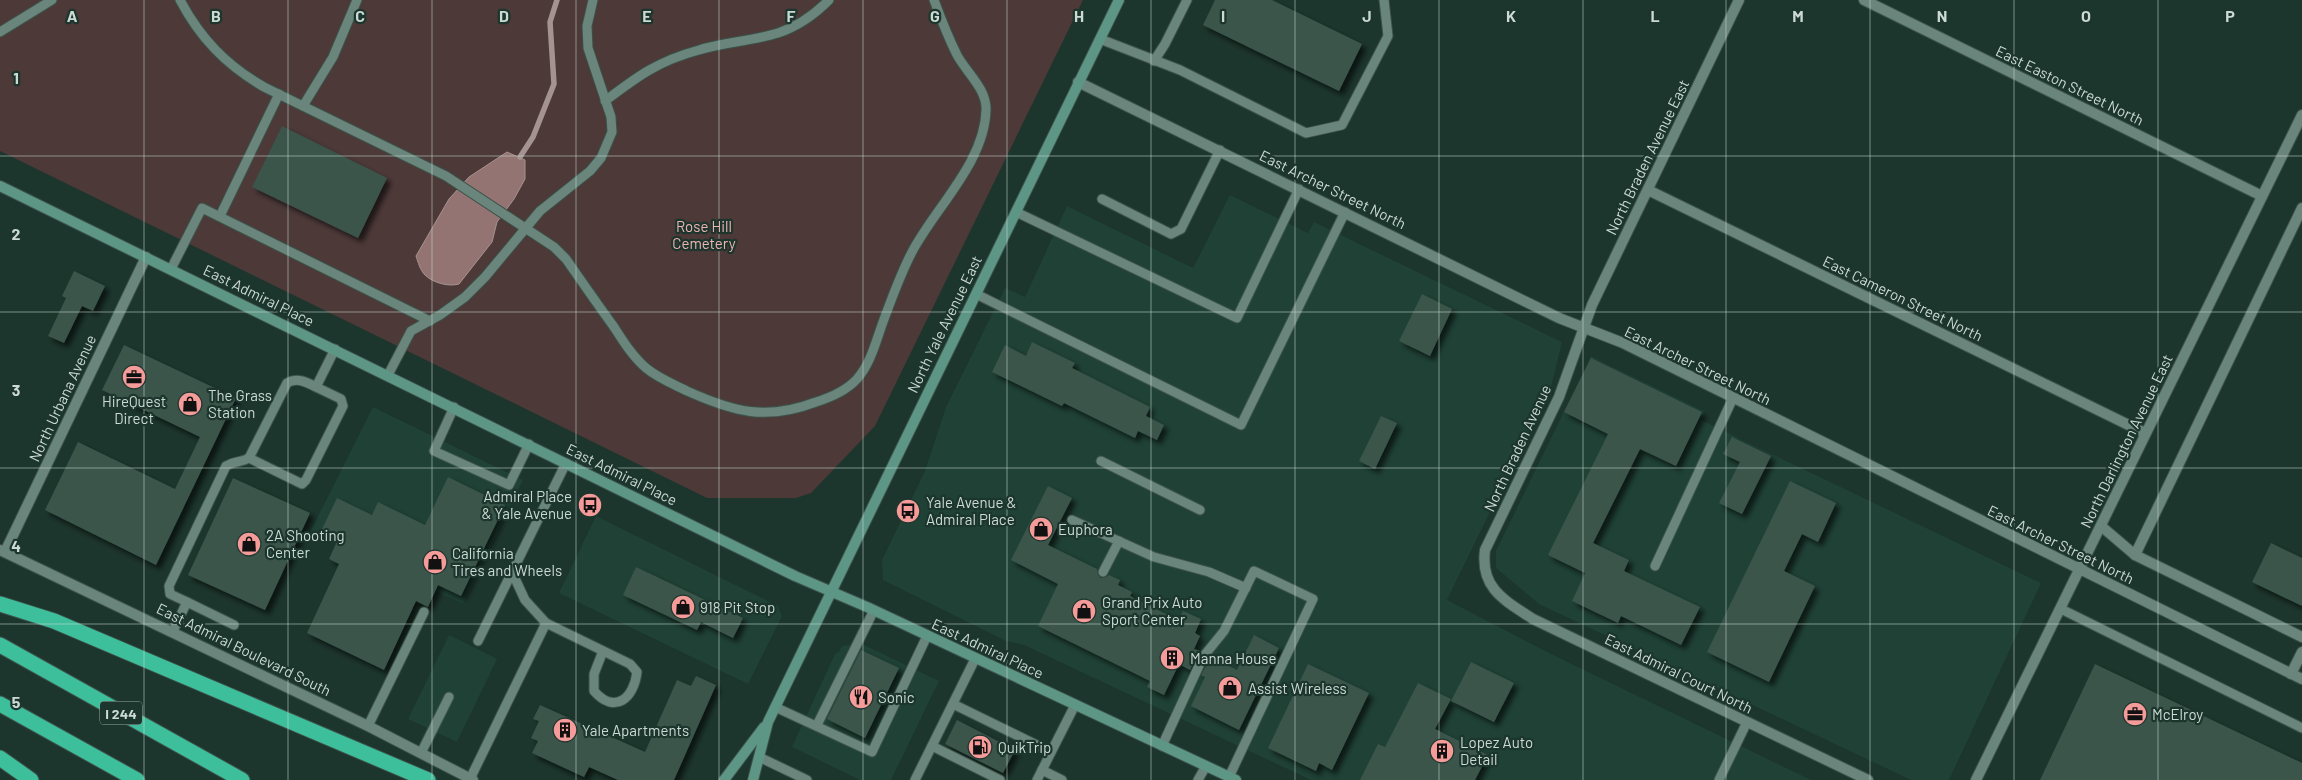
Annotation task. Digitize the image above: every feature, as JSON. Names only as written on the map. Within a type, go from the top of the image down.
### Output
[{"type":"highway","points":[[0,604],[54,621],[428,780]]},
{"type":"highway","name":"I 244","points":[[0,645],[242,780]]},
{"type":"highway","points":[[0,704],[138,780]]},
{"type":"highway","points":[[0,758],[31,780]]},
{"type":"main road","name":"North Yale Avenue East","points":[[768,722],[830,591],[1119,0]]},
{"type":"main road","name":"East Admiral Place","points":[[0,186],[388,374],[789,573],[874,610],[1232,778]]},
{"type":"main road","points":[[753,780],[768,722]]},
{"type":"main road","points":[[724,780],[768,722]]},
{"type":"street","name":"North Braden Avenue East","points":[[1584,329],[1592,305],[1740,0]]},
{"type":"street","name":"East Easton Street North","points":[[1864,0],[2262,196]]},
{"type":"street","name":"East Archer Street North","points":[[1078,82],[1584,329],[1623,344],[2302,679]]},
{"type":"street","name":"North Darlington Avenue East","points":[[1976,780],[2302,115]]},
{"type":"street","name":"East Cameron Street North","points":[[1648,190],[2145,433]]},
{"type":"street","points":[[2135,555],[2302,208]]},
{"type":"street","name":"North Urbana Avenue","points":[[2,551],[146,257]]},
{"type":"street","name":"North Braden Avenue","points":[[1487,580],[1483,565],[1485,550],[1559,397],[1584,329]]},
{"type":"street","name":"East Archer Street North","points":[[2101,526],[2135,555],[2302,636]]},
{"type":"street","name":"East Admiral Boulevard South","points":[[2,551],[173,631],[472,779]]},
{"type":"street","name":"East Admiral Court North","points":[[1487,580],[1513,606],[1533,619],[1868,780]]},
{"type":"street","points":[[2291,674],[2302,652]]},
{"type":"lane","points":[[0,32],[52,0]]},
{"type":"lane","points":[[180,0],[191,21],[224,60],[242,74],[455,182],[554,248],[566,259],[630,350],[645,367],[662,380],[722,406],[749,412],[774,413],[803,407],[845,390],[858,378],[868,363],[897,283],[913,251],[929,225],[959,184],[974,154],[987,109],[982,94],[959,57],[934,0]]},
{"type":"lane","points":[[303,106],[333,57],[357,0]]},
{"type":"lane","points":[[388,374],[411,331],[465,297],[540,211],[590,171],[601,158],[612,132],[611,118],[588,48],[587,26],[593,0]]},
{"type":"lane","points":[[605,101],[644,71],[668,60],[698,50],[777,33],[800,23],[829,0]]},
{"type":"lane","points":[[1154,61],[1165,44],[1187,0]]},
{"type":"lane","points":[[1100,40],[1180,70],[1306,133],[1342,125],[1388,36],[1384,0]]},
{"type":"lane","points":[[220,216],[279,94]]},
{"type":"lane","points":[[1102,199],[1172,234],[1181,229],[1220,150]]},
{"type":"lane","points":[[1016,212],[1237,318],[1299,190]]},
{"type":"lane","points":[[171,269],[202,208],[430,320]]},
{"type":"lane","points":[[976,294],[1241,425],[1345,212]]},
{"type":"lane","points":[[316,386],[335,349]]},
{"type":"lane","points":[[234,625],[170,594],[169,586],[226,466],[235,460],[244,461],[249,458],[287,383],[293,380],[303,381],[341,399],[343,406],[306,480],[302,484],[249,458]]},
{"type":"lane","points":[[1655,566],[1733,398]]},
{"type":"lane","points":[[454,407],[434,451],[510,485],[529,444]]},
{"type":"lane","points":[[1101,461],[1200,510]]},
{"type":"lane","points":[[478,640],[566,463]]},
{"type":"lane","points":[[1072,520],[1154,557],[1209,572],[1246,588]]},
{"type":"lane","points":[[1103,572],[1119,541]]},
{"type":"lane","points":[[1162,746],[1203,657],[1224,631],[1254,571],[1313,599],[1232,778]]},
{"type":"lane","points":[[512,572],[525,600],[546,623],[630,664],[636,672],[635,686],[630,695],[622,700],[608,701],[600,698],[594,691],[594,674],[603,651]]},
{"type":"lane","points":[[173,631],[187,602]]},
{"type":"lane","points":[[2061,609],[2302,728]]},
{"type":"lane","points":[[817,725],[874,610]]},
{"type":"lane","points":[[368,726],[424,612]]},
{"type":"lane","points":[[472,779],[546,623]]},
{"type":"lane","points":[[775,707],[872,752],[927,636]]},
{"type":"lane","points":[[915,780],[975,659]]},
{"type":"lane","points":[[421,753],[449,697]]},
{"type":"lane","points":[[953,704],[1051,752]]},
{"type":"lane","points":[[1037,780],[1075,705]]},
{"type":"lane","points":[[1719,780],[1747,722]]},
{"type":"lane","points":[[932,746],[1000,780]]},
{"type":"lane","points":[[759,756],[808,780]]},
{"type":"lane","points":[[1198,780],[1206,766]]},
{"type":"lane","points":[[1042,770],[1062,780]]},
{"type":"shaded area","points":[[507,152],[525,160],[525,179],[514,199],[497,222],[492,242],[459,284],[446,285],[428,278],[419,266],[416,256],[449,199],[469,177]]},
{"type":"shaded area","points":[[1230,195],[1308,233],[1314,222],[1562,342],[1551,387],[1447,600],[1549,653],[1811,780],[1311,780],[1024,645],[1006,641],[883,580],[882,560],[925,471],[946,407],[1005,288],[1025,297],[1067,206],[1193,268]]},
{"type":"shaded area","points":[[1591,356],[1705,411],[1701,420],[2041,583],[1949,780],[1911,780],[1539,604],[1496,568],[1496,551]]},
{"type":"shaded area","points":[[373,407],[523,480],[463,604],[310,532]]},
{"type":"shaded area","points":[[596,516],[778,606],[782,616],[748,684],[559,593]]},
{"type":"shaded area","points":[[449,635],[497,659],[457,742],[408,719]]},
{"type":"shaded area","points":[[860,643],[939,681],[891,780],[860,780],[792,747],[835,654],[839,652],[842,646]]},
{"type":"green space","name":"Rose Hill Cemetery","points":[[0,0],[1083,0],[875,426],[811,493],[796,498],[707,498],[0,151]]},
{"type":"building","points":[[1215,0],[1272,0],[1362,44],[1339,91],[1203,25]]},
{"type":"building","points":[[282,126],[387,178],[358,238],[252,187]]},
{"type":"building","points":[[74,271],[105,286],[93,311],[82,306],[64,343],[48,336],[66,298],[62,296]]},
{"type":"building","points":[[1422,294],[1452,309],[1430,356],[1399,341]]},
{"type":"building","points":[[1032,342],[1075,363],[1072,368],[1150,407],[1146,416],[1164,425],[1157,440],[1138,431],[1135,438],[1064,403],[1062,406],[992,372],[1005,345],[1026,356]]},
{"type":"building","points":[[124,345],[236,398],[156,565],[45,510],[78,442],[175,489],[200,437],[102,390]]},
{"type":"building","points":[[1591,358],[1702,412],[1676,466],[1640,449],[1593,543],[1629,560],[1624,571],[1700,607],[1681,645],[1621,616],[1618,623],[1572,601],[1585,573],[1548,555],[1608,434],[1564,412]]},
{"type":"building","points":[[1381,416],[1397,423],[1375,469],[1359,461]]},
{"type":"building","points":[[1732,437],[1771,456],[1742,514],[1719,503],[1740,462],[1723,454]]},
{"type":"building","points":[[448,477],[505,505],[461,596],[438,585],[428,607],[416,601],[384,670],[307,633],[339,564],[329,559],[339,537],[322,529],[337,498],[372,515],[378,502],[425,525]]},
{"type":"building","name":"2A Shooting Center","points":[[233,478],[310,513],[265,610],[188,575]]},
{"type":"building","points":[[1790,481],[1836,503],[1818,542],[1802,534],[1784,571],[1815,586],[1769,682],[1707,652]]},
{"type":"building","points":[[1048,486],[1072,498],[1048,545],[1097,569],[1098,575],[1101,578],[1109,575],[1120,580],[1118,585],[1132,592],[1130,596],[1178,620],[1183,611],[1201,619],[1195,633],[1200,636],[1194,649],[1200,651],[1190,670],[1179,664],[1164,695],[1147,687],[1150,681],[1038,626],[1058,584],[1011,560]]},
{"type":"building","points":[[2271,543],[2302,558],[2302,606],[2252,582]]},
{"type":"building","name":"918 Pit Stop","points":[[636,567],[743,618],[733,638],[701,622],[697,630],[623,595]]},
{"type":"building","name":"Assist Wireless","points":[[1254,635],[1279,648],[1239,730],[1191,706],[1205,677],[1201,675],[1211,657],[1237,670]]},
{"type":"building","name":"Sonic","points":[[861,650],[899,668],[865,738],[827,719]]},
{"type":"building","points":[[1471,662],[1514,683],[1494,722],[1451,701]]},
{"type":"building","points":[[1308,664],[1369,693],[1332,770],[1319,763],[1316,771],[1268,748]]},
{"type":"building","name":"McElroy","points":[[2095,664],[2302,763],[2302,780],[2040,780]]},
{"type":"building","name":"Yale Apartments","points":[[696,676],[716,685],[674,780],[618,780],[589,767],[584,777],[532,753],[538,741],[531,738],[539,721],[533,719],[540,705],[645,752],[677,680],[691,686]]},
{"type":"building","name":"Lopez Auto Detail","points":[[1418,683],[1451,699],[1435,729],[1488,755],[1475,780],[1360,780],[1378,744],[1385,747]]},
{"type":"building","name":"QuikTrip","points":[[957,720],[1015,750],[1003,773],[945,744]]},
{"type":"waterway","points":[[520,157],[533,137],[554,84],[550,22],[557,0]]},
{"type":"place","name":"HireQuest Direct","points":[[134,377]]},
{"type":"place","name":"The Grass Station","points":[[190,404]]},
{"type":"place","name":"Admiral Place & Yale Avenue","points":[[590,505]]},
{"type":"place","name":"Yale Avenue & Admiral Place","points":[[908,511]]},
{"type":"place","name":"Euphora","points":[[1041,529]]},
{"type":"place","name":"2A Shooting Center","points":[[249,544]]},
{"type":"place","name":"California Tires and Wheels","points":[[435,562]]},
{"type":"place","name":"918 Pit Stop","points":[[683,607]]},
{"type":"place","name":"Grand Prix Auto Sport Center","points":[[1084,611]]},
{"type":"place","name":"Manna House","points":[[1172,658]]},
{"type":"place","name":"Assist Wireless","points":[[1230,688]]},
{"type":"place","name":"Sonic","points":[[861,697]]},
{"type":"place","name":"McElroy","points":[[2135,714]]},
{"type":"place","name":"Yale Apartments","points":[[565,730]]},
{"type":"place","name":"QuikTrip","points":[[980,747]]},
{"type":"place","name":"Lopez Auto Detail","points":[[1442,751]]}]
